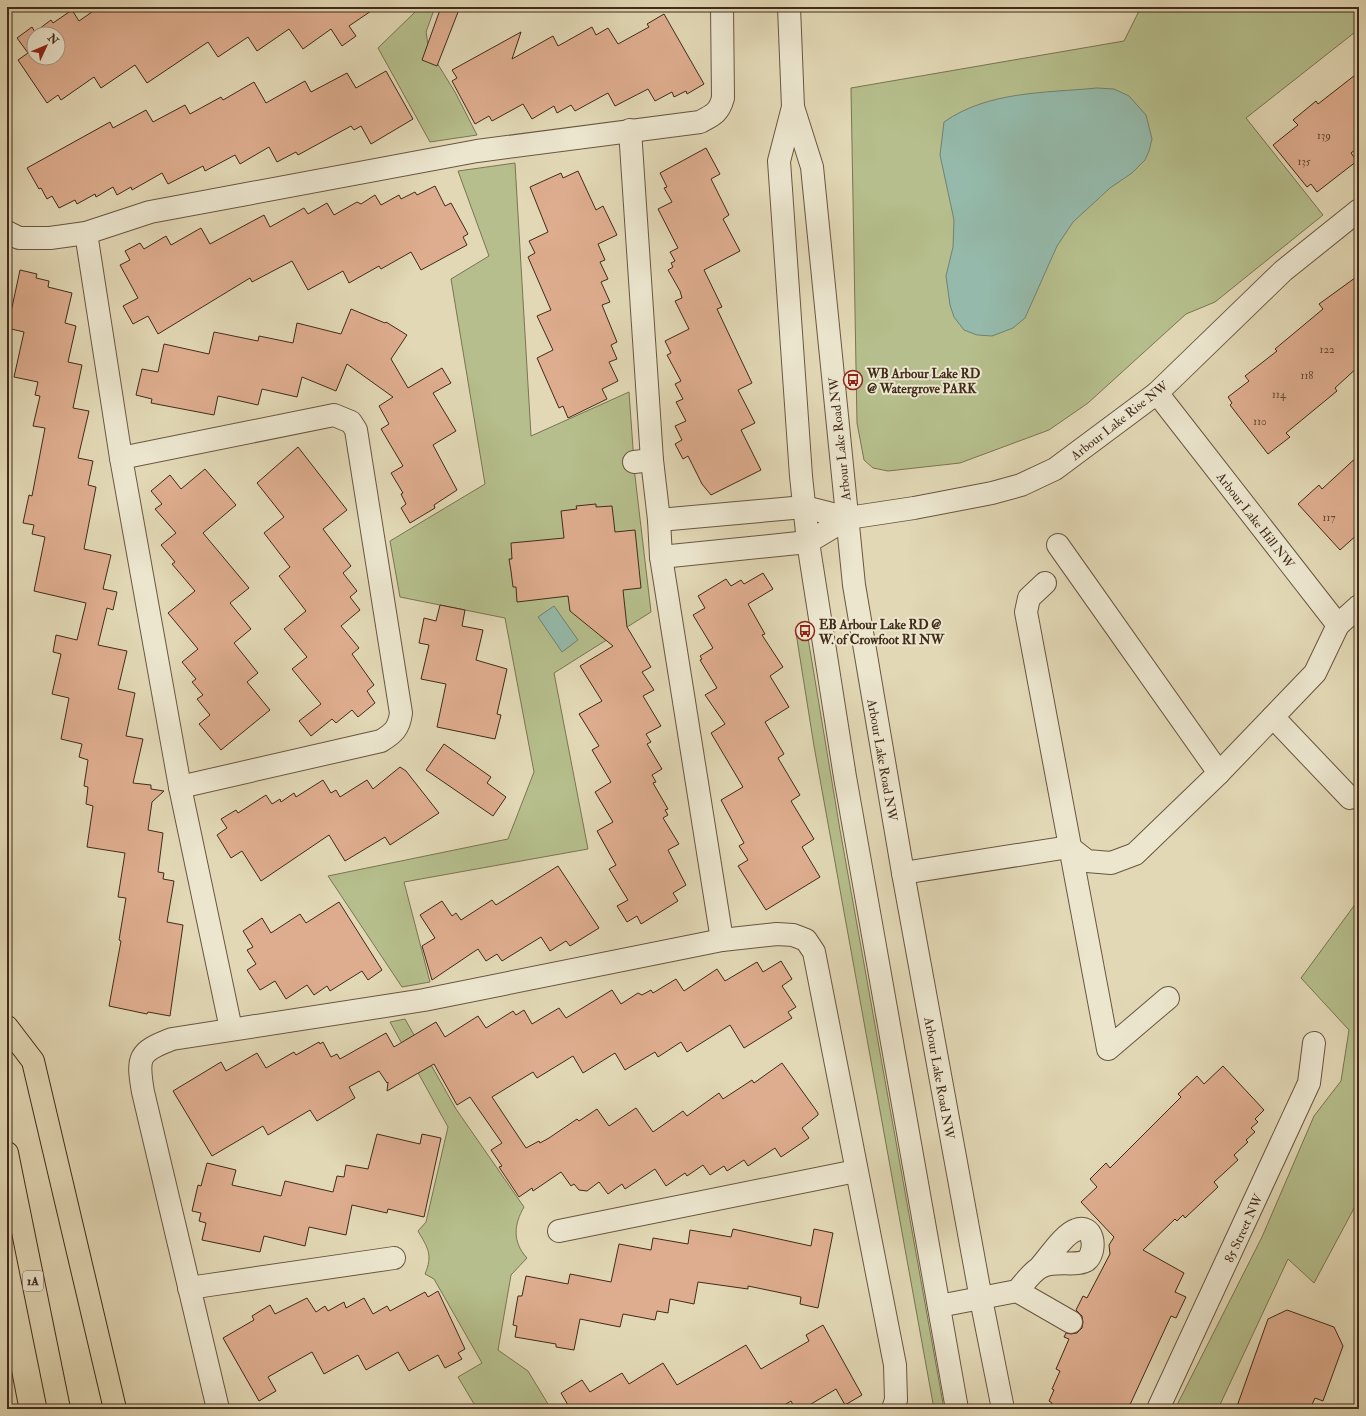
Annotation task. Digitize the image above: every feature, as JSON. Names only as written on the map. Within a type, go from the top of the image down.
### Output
[{"type":"highway","points":[[7,1027],[33,1061],[115,1409]]},
{"type":"highway","name":"1A","points":[[7,1153],[59,1409]]},
{"type":"street","points":[[7,232],[19,238],[50,238],[86,233],[157,211],[477,152],[630,130],[700,122],[711,116],[720,108],[723,98],[722,7]]},
{"type":"street","name":"Arbour Lake Road NW","points":[[790,7],[793,107],[812,167],[854,585],[902,873],[981,1299],[1003,1409]]},
{"type":"street","name":"Arbour Lake Road NW","points":[[793,107],[779,161],[804,507],[808,542],[845,777],[957,1409]]},
{"type":"street","points":[[630,130],[643,461],[659,520],[661,557],[667,603],[722,940]]},
{"type":"street","name":"Arbour Lake Rise NW","points":[[848,518],[914,508],[992,493],[1021,485],[1055,469],[1157,393],[1283,271],[1359,210]]},
{"type":"street","points":[[86,233],[121,458],[180,787],[231,1029]]},
{"type":"street","name":"Arbour Lake Hill NW","points":[[1157,393],[1338,625]]},
{"type":"street","points":[[121,458],[334,414],[351,422],[356,430],[401,713],[399,725],[393,734],[381,741],[180,787]]},
{"type":"street","points":[[659,520],[804,507],[848,518]]},
{"type":"street","points":[[661,557],[808,542],[848,518]]},
{"type":"street","points":[[1058,545],[1219,773]]},
{"type":"street","points":[[1045,583],[1029,598],[1026,612],[1108,1050],[1168,998]]},
{"type":"street","points":[[902,873],[1069,847],[1088,861],[1111,863],[1135,854],[1219,773],[1316,673],[1338,625],[1359,606]]},
{"type":"street","points":[[1273,717],[1350,798]]},
{"type":"street","points":[[218,1409],[143,1092],[140,1074],[141,1059],[151,1047],[172,1039],[424,1000],[722,940],[777,934],[793,934],[806,940],[814,952],[894,1365],[896,1400],[893,1409]]},
{"type":"street","name":"85 Street NW","points":[[1158,1409],[1309,1083],[1314,1043]]},
{"type":"street","points":[[559,1232],[856,1171]]},
{"type":"street","points":[[939,1306],[1017,1291],[1069,1233],[1090,1224],[1090,1234],[1094,1240],[1092,1250],[1087,1260],[1081,1263],[1062,1262],[1040,1267]]},
{"type":"street","points":[[189,1288],[394,1258]]},
{"type":"street","points":[[1017,1291],[1071,1322]]},
{"type":"green space","points":[[414,7],[435,7],[426,32],[429,50],[455,92],[477,135],[430,142],[378,48],[416,11]]},
{"type":"green space","points":[[1141,7],[1359,7],[1359,29],[1246,118],[1323,215],[1215,302],[1186,314],[1088,403],[1049,430],[960,463],[888,471],[873,468],[864,460],[857,423],[851,88],[1124,41]]},
{"type":"green space","points":[[515,163],[531,436],[629,392],[635,476],[651,612],[554,673],[588,849],[404,882],[430,982],[402,987],[328,876],[508,839],[534,772],[505,618],[400,597],[390,541],[485,484],[451,279],[489,256],[458,171]]},
{"type":"green space","points":[[807,632],[840,830],[944,1409],[934,1409],[814,746],[796,633]]},
{"type":"green space","points":[[1359,899],[1359,1199],[1314,1283],[1288,1259],[1218,1409],[1175,1409],[1262,1237],[1314,1116],[1341,1081],[1349,1030],[1301,978]]},
{"type":"green space","points":[[405,1019],[456,1109],[524,1207],[518,1220],[516,1233],[519,1246],[527,1258],[511,1275],[498,1350],[528,1371],[551,1409],[477,1409],[458,1377],[482,1363],[434,1279],[425,1274],[429,1257],[427,1247],[418,1231],[426,1222],[448,1127],[390,1022]]},
{"type":"shaded area","points":[[1097,88],[1114,89],[1129,96],[1146,115],[1152,139],[1145,160],[1132,173],[1110,188],[1073,222],[1057,246],[1025,318],[1013,328],[992,336],[977,335],[964,330],[954,317],[950,305],[946,276],[953,247],[954,220],[940,155],[944,122],[979,104],[998,99],[1018,95]]},
{"type":"shaded area","points":[[554,606],[578,640],[562,652],[538,617]]},
{"type":"building","points":[[99,7],[377,7],[349,26],[356,36],[342,46],[331,29],[303,49],[289,29],[257,51],[248,37],[218,57],[208,42],[147,83],[135,65],[101,88],[94,77],[61,100],[58,95],[47,103],[18,60],[26,54],[26,66],[66,66],[66,26],[43,26],[51,20],[53,23],[72,10],[79,21]]},
{"type":"building","points":[[441,7],[460,7],[437,66],[422,60]]},
{"type":"building","points":[[664,14],[704,84],[687,94],[686,91],[674,97],[672,92],[655,101],[648,89],[615,106],[608,93],[575,111],[571,105],[557,113],[554,106],[532,119],[523,104],[492,121],[489,116],[475,124],[452,81],[457,78],[452,70],[521,32],[512,59],[553,36],[558,46],[592,27],[596,35],[608,28],[618,44],[649,27],[647,24]]},
{"type":"building","points":[[26,31],[26,50],[17,38]]},
{"type":"building","points":[[386,71],[413,119],[371,144],[361,126],[354,130],[351,126],[298,155],[296,152],[277,162],[269,147],[240,164],[235,155],[205,171],[203,166],[168,184],[162,173],[132,190],[131,187],[117,195],[113,187],[96,197],[95,194],[77,204],[75,200],[59,208],[52,196],[47,199],[41,188],[39,189],[27,168],[110,122],[113,128],[146,110],[153,122],[185,105],[190,114],[221,97],[223,100],[254,82],[266,103],[305,81],[311,92],[347,73],[356,88]]},
{"type":"building","points":[[1359,72],[1359,147],[1351,153],[1357,161],[1317,192],[1311,184],[1307,187],[1273,145],[1298,125],[1293,120],[1316,101],[1318,104]]},
{"type":"building","points":[[706,148],[720,174],[711,179],[729,215],[723,219],[740,251],[704,270],[722,307],[717,309],[752,383],[738,390],[755,423],[741,430],[761,470],[711,495],[702,484],[688,456],[683,459],[675,444],[682,440],[675,426],[686,421],[676,402],[683,399],[675,384],[681,381],[667,355],[671,353],[665,341],[689,329],[675,301],[682,298],[680,291],[668,270],[673,267],[671,263],[675,261],[670,252],[678,248],[658,209],[672,202],[664,188],[667,187],[660,173]]},
{"type":"building","points":[[578,171],[596,210],[603,206],[617,235],[598,244],[605,260],[600,262],[608,279],[601,282],[610,302],[602,305],[617,342],[611,345],[617,359],[609,362],[618,381],[602,389],[607,399],[568,418],[563,406],[559,408],[537,358],[553,350],[537,316],[551,310],[528,257],[535,253],[529,241],[548,232],[530,187],[561,173],[563,178]]},
{"type":"building","points":[[435,186],[445,206],[451,203],[468,234],[463,237],[467,245],[421,270],[411,252],[381,269],[379,266],[349,283],[343,271],[308,290],[292,261],[252,282],[250,278],[158,334],[148,316],[133,324],[123,306],[138,298],[120,265],[130,260],[125,251],[140,243],[144,249],[166,236],[171,245],[201,228],[210,244],[264,215],[270,227],[304,208],[308,214],[327,203],[334,215],[357,202],[361,204],[375,195],[381,205],[399,195],[401,199],[415,192],[417,195]]},
{"type":"building","points":[[20,270],[37,274],[36,278],[49,281],[48,287],[72,293],[65,323],[76,326],[68,362],[82,365],[73,408],[89,411],[78,458],[93,461],[88,485],[96,487],[84,549],[111,555],[103,589],[117,592],[113,610],[107,608],[98,645],[127,651],[118,689],[135,693],[126,736],[143,739],[133,783],[151,785],[151,789],[164,791],[152,802],[148,830],[163,833],[158,872],[164,873],[163,879],[174,881],[167,922],[183,925],[170,1016],[148,1012],[147,1014],[109,1006],[121,941],[119,940],[126,898],[118,897],[125,853],[87,847],[93,806],[86,804],[88,787],[84,786],[88,760],[79,757],[82,744],[61,739],[69,698],[52,694],[61,654],[53,652],[56,635],[77,640],[86,603],[34,591],[45,537],[32,534],[34,525],[23,523],[29,495],[32,496],[45,428],[33,426],[40,396],[35,395],[38,382],[14,377],[24,332],[7,328],[7,311],[11,312]]},
{"type":"building","points":[[1359,275],[1359,366],[1335,388],[1337,391],[1286,433],[1290,437],[1268,454],[1230,405],[1232,403],[1228,397],[1249,381],[1245,376],[1277,351],[1275,349],[1323,309],[1319,304]]},
{"type":"building","points":[[351,309],[385,323],[386,322],[407,335],[391,359],[408,388],[442,368],[451,383],[433,393],[456,431],[433,445],[457,490],[434,505],[435,508],[410,523],[401,508],[406,504],[401,494],[403,493],[391,473],[403,466],[381,429],[389,424],[379,406],[393,397],[347,364],[336,391],[302,377],[297,397],[262,389],[258,405],[218,396],[214,415],[151,403],[152,399],[136,395],[142,369],[158,372],[164,344],[209,354],[214,332],[258,341],[259,336],[293,343],[297,323],[341,334]]},
{"type":"building","points":[[298,447],[347,510],[323,529],[351,566],[343,573],[357,591],[350,597],[360,610],[341,626],[359,648],[352,654],[374,685],[367,691],[375,703],[358,717],[352,710],[336,723],[332,719],[311,736],[299,721],[321,704],[292,669],[307,657],[284,629],[306,611],[279,576],[290,567],[264,533],[284,517],[257,483]]},
{"type":"building","points":[[1359,455],[1359,533],[1340,550],[1298,504],[1319,485],[1322,489]]},
{"type":"building","points":[[205,469],[236,505],[203,533],[249,588],[230,603],[251,629],[234,643],[258,673],[247,682],[270,710],[221,750],[199,724],[210,715],[197,699],[203,695],[192,682],[196,679],[182,662],[198,649],[168,613],[195,591],[172,564],[175,562],[161,545],[176,533],[155,509],[162,504],[151,491],[170,475],[181,489]]},
{"type":"building","points":[[596,504],[596,507],[612,506],[615,532],[635,530],[641,588],[623,590],[627,627],[651,667],[642,672],[654,690],[643,696],[661,726],[646,734],[651,742],[647,744],[662,769],[652,775],[656,782],[653,783],[668,809],[665,810],[668,815],[663,818],[679,844],[668,850],[686,885],[673,893],[678,901],[641,924],[637,916],[627,922],[617,906],[628,900],[609,869],[616,865],[597,831],[613,822],[595,792],[611,782],[592,750],[599,746],[579,714],[602,701],[580,666],[613,646],[570,611],[568,596],[517,602],[516,587],[513,587],[509,559],[512,559],[511,543],[564,538],[561,511],[577,509],[576,506]]},
{"type":"building","points":[[763,573],[773,589],[748,604],[765,634],[762,635],[783,667],[770,676],[789,707],[765,722],[784,754],[778,758],[800,795],[791,801],[814,839],[802,847],[820,877],[766,910],[738,866],[748,860],[739,846],[744,843],[721,800],[743,787],[711,733],[725,724],[705,695],[717,688],[700,660],[702,659],[700,656],[713,648],[693,615],[705,608],[698,596],[726,579],[731,586],[741,580],[744,584]]},
{"type":"building","points":[[440,605],[465,610],[462,626],[483,630],[476,660],[507,669],[497,714],[501,715],[495,739],[437,727],[446,684],[421,679],[429,645],[419,643],[424,618],[436,621]]},
{"type":"building","points":[[444,744],[491,777],[487,783],[506,797],[493,816],[426,770]]},
{"type":"building","points":[[400,767],[406,771],[439,813],[390,845],[385,837],[345,861],[329,835],[261,881],[242,851],[231,858],[217,835],[227,828],[221,819],[236,810],[238,813],[266,795],[272,804],[280,799],[281,802],[294,793],[296,797],[323,780],[331,793],[336,790],[340,797],[367,780],[373,789]]},
{"type":"building","points":[[558,866],[599,928],[570,946],[566,941],[550,951],[541,937],[502,961],[497,954],[486,961],[478,949],[432,980],[422,946],[435,938],[420,915],[442,901],[452,916],[456,913],[461,920],[492,900],[496,905]]},
{"type":"building","points":[[339,902],[382,970],[368,980],[362,971],[330,991],[327,986],[314,995],[307,985],[286,999],[275,981],[260,990],[247,970],[256,964],[247,950],[253,947],[243,931],[262,918],[271,933],[300,914],[306,923]]},
{"type":"building","points":[[781,961],[792,979],[782,986],[796,1007],[788,1012],[792,1018],[744,1048],[730,1025],[687,1052],[681,1042],[658,1057],[655,1052],[625,1070],[615,1053],[583,1073],[573,1056],[537,1078],[533,1072],[492,1097],[526,1148],[539,1141],[540,1143],[577,1119],[579,1121],[597,1109],[609,1126],[636,1108],[653,1132],[683,1111],[687,1116],[719,1093],[723,1099],[752,1080],[754,1083],[782,1063],[818,1113],[818,1115],[802,1128],[809,1138],[781,1157],[775,1148],[748,1166],[744,1160],[727,1171],[724,1166],[710,1175],[703,1165],[687,1176],[685,1173],[666,1186],[655,1169],[625,1189],[622,1184],[608,1194],[599,1182],[587,1191],[579,1190],[574,1184],[571,1186],[561,1172],[533,1191],[532,1188],[519,1197],[499,1167],[502,1166],[491,1150],[502,1143],[470,1097],[457,1105],[434,1064],[387,1091],[388,1082],[387,1083],[379,1071],[349,1087],[355,1098],[317,1121],[310,1110],[268,1135],[263,1126],[212,1156],[173,1091],[221,1062],[226,1071],[257,1053],[266,1068],[294,1052],[296,1055],[319,1042],[320,1044],[323,1042],[331,1057],[337,1054],[340,1059],[386,1033],[394,1047],[436,1022],[445,1037],[478,1016],[486,1028],[513,1011],[516,1015],[524,1010],[532,1024],[559,1008],[566,1018],[612,990],[621,1004],[638,993],[642,995],[651,990],[653,993],[676,979],[684,991],[717,969],[725,981],[757,962],[763,972]]},
{"type":"building","points":[[1223,1066],[1264,1110],[1255,1119],[1258,1122],[1251,1128],[1255,1132],[1246,1140],[1248,1142],[1234,1155],[1238,1160],[1214,1182],[1218,1187],[1185,1218],[1183,1215],[1177,1221],[1175,1219],[1143,1250],[1184,1273],[1175,1292],[1186,1297],[1176,1318],[1171,1316],[1128,1409],[1049,1409],[1052,1403],[1049,1401],[1054,1390],[1052,1389],[1060,1371],[1056,1369],[1069,1339],[1064,1337],[1066,1333],[1077,1333],[1082,1328],[1082,1316],[1076,1310],[1083,1296],[1087,1298],[1110,1254],[1109,1245],[1114,1237],[1081,1202],[1097,1187],[1090,1179],[1106,1163],[1110,1168],[1181,1097],[1178,1094],[1197,1076],[1204,1084]]},
{"type":"building","points":[[377,1134],[420,1144],[422,1134],[441,1138],[424,1217],[388,1209],[387,1213],[352,1205],[346,1235],[309,1227],[305,1246],[264,1236],[260,1252],[202,1240],[206,1223],[199,1221],[201,1213],[192,1211],[198,1185],[201,1186],[207,1163],[236,1170],[232,1185],[281,1196],[285,1181],[333,1192],[337,1176],[344,1177],[346,1165],[368,1169]]},
{"type":"building","points":[[733,1229],[811,1246],[814,1229],[833,1233],[818,1308],[800,1304],[801,1297],[748,1286],[748,1289],[698,1282],[694,1304],[670,1299],[668,1313],[657,1311],[655,1320],[623,1314],[620,1327],[580,1319],[574,1350],[556,1347],[556,1344],[515,1337],[517,1326],[513,1325],[518,1296],[522,1296],[526,1276],[568,1284],[570,1274],[611,1282],[619,1244],[651,1250],[653,1238],[688,1244],[690,1230],[731,1237]]},
{"type":"building","points":[[438,1291],[465,1349],[458,1353],[462,1359],[445,1368],[438,1355],[409,1371],[398,1352],[366,1370],[358,1355],[324,1374],[312,1352],[268,1377],[276,1391],[259,1401],[223,1338],[254,1320],[252,1316],[270,1305],[275,1314],[307,1298],[316,1312],[325,1306],[328,1311],[344,1302],[346,1308],[364,1298],[373,1314],[387,1306],[390,1311],[425,1292],[428,1297]]},
{"type":"building","points":[[1287,1310],[1334,1327],[1343,1346],[1323,1401],[1315,1398],[1310,1409],[1236,1409],[1268,1319]]},
{"type":"building","points":[[823,1325],[862,1395],[845,1405],[836,1389],[803,1409],[795,1409],[791,1401],[778,1409],[563,1409],[568,1405],[561,1393],[582,1380],[590,1392],[622,1373],[629,1384],[663,1363],[677,1385],[746,1345],[761,1369],[809,1341],[806,1335]]},
{"type":"tram line","points":[[7,1348],[19,1409]]},
{"type":"place","name":"WB Arbour Lake RD @ Watergrove PARK","points":[[853,380]]},
{"type":"place","name":"EB Arbour Lake RD @ W. of Crowfoot RI NW","points":[[805,631]]}]
